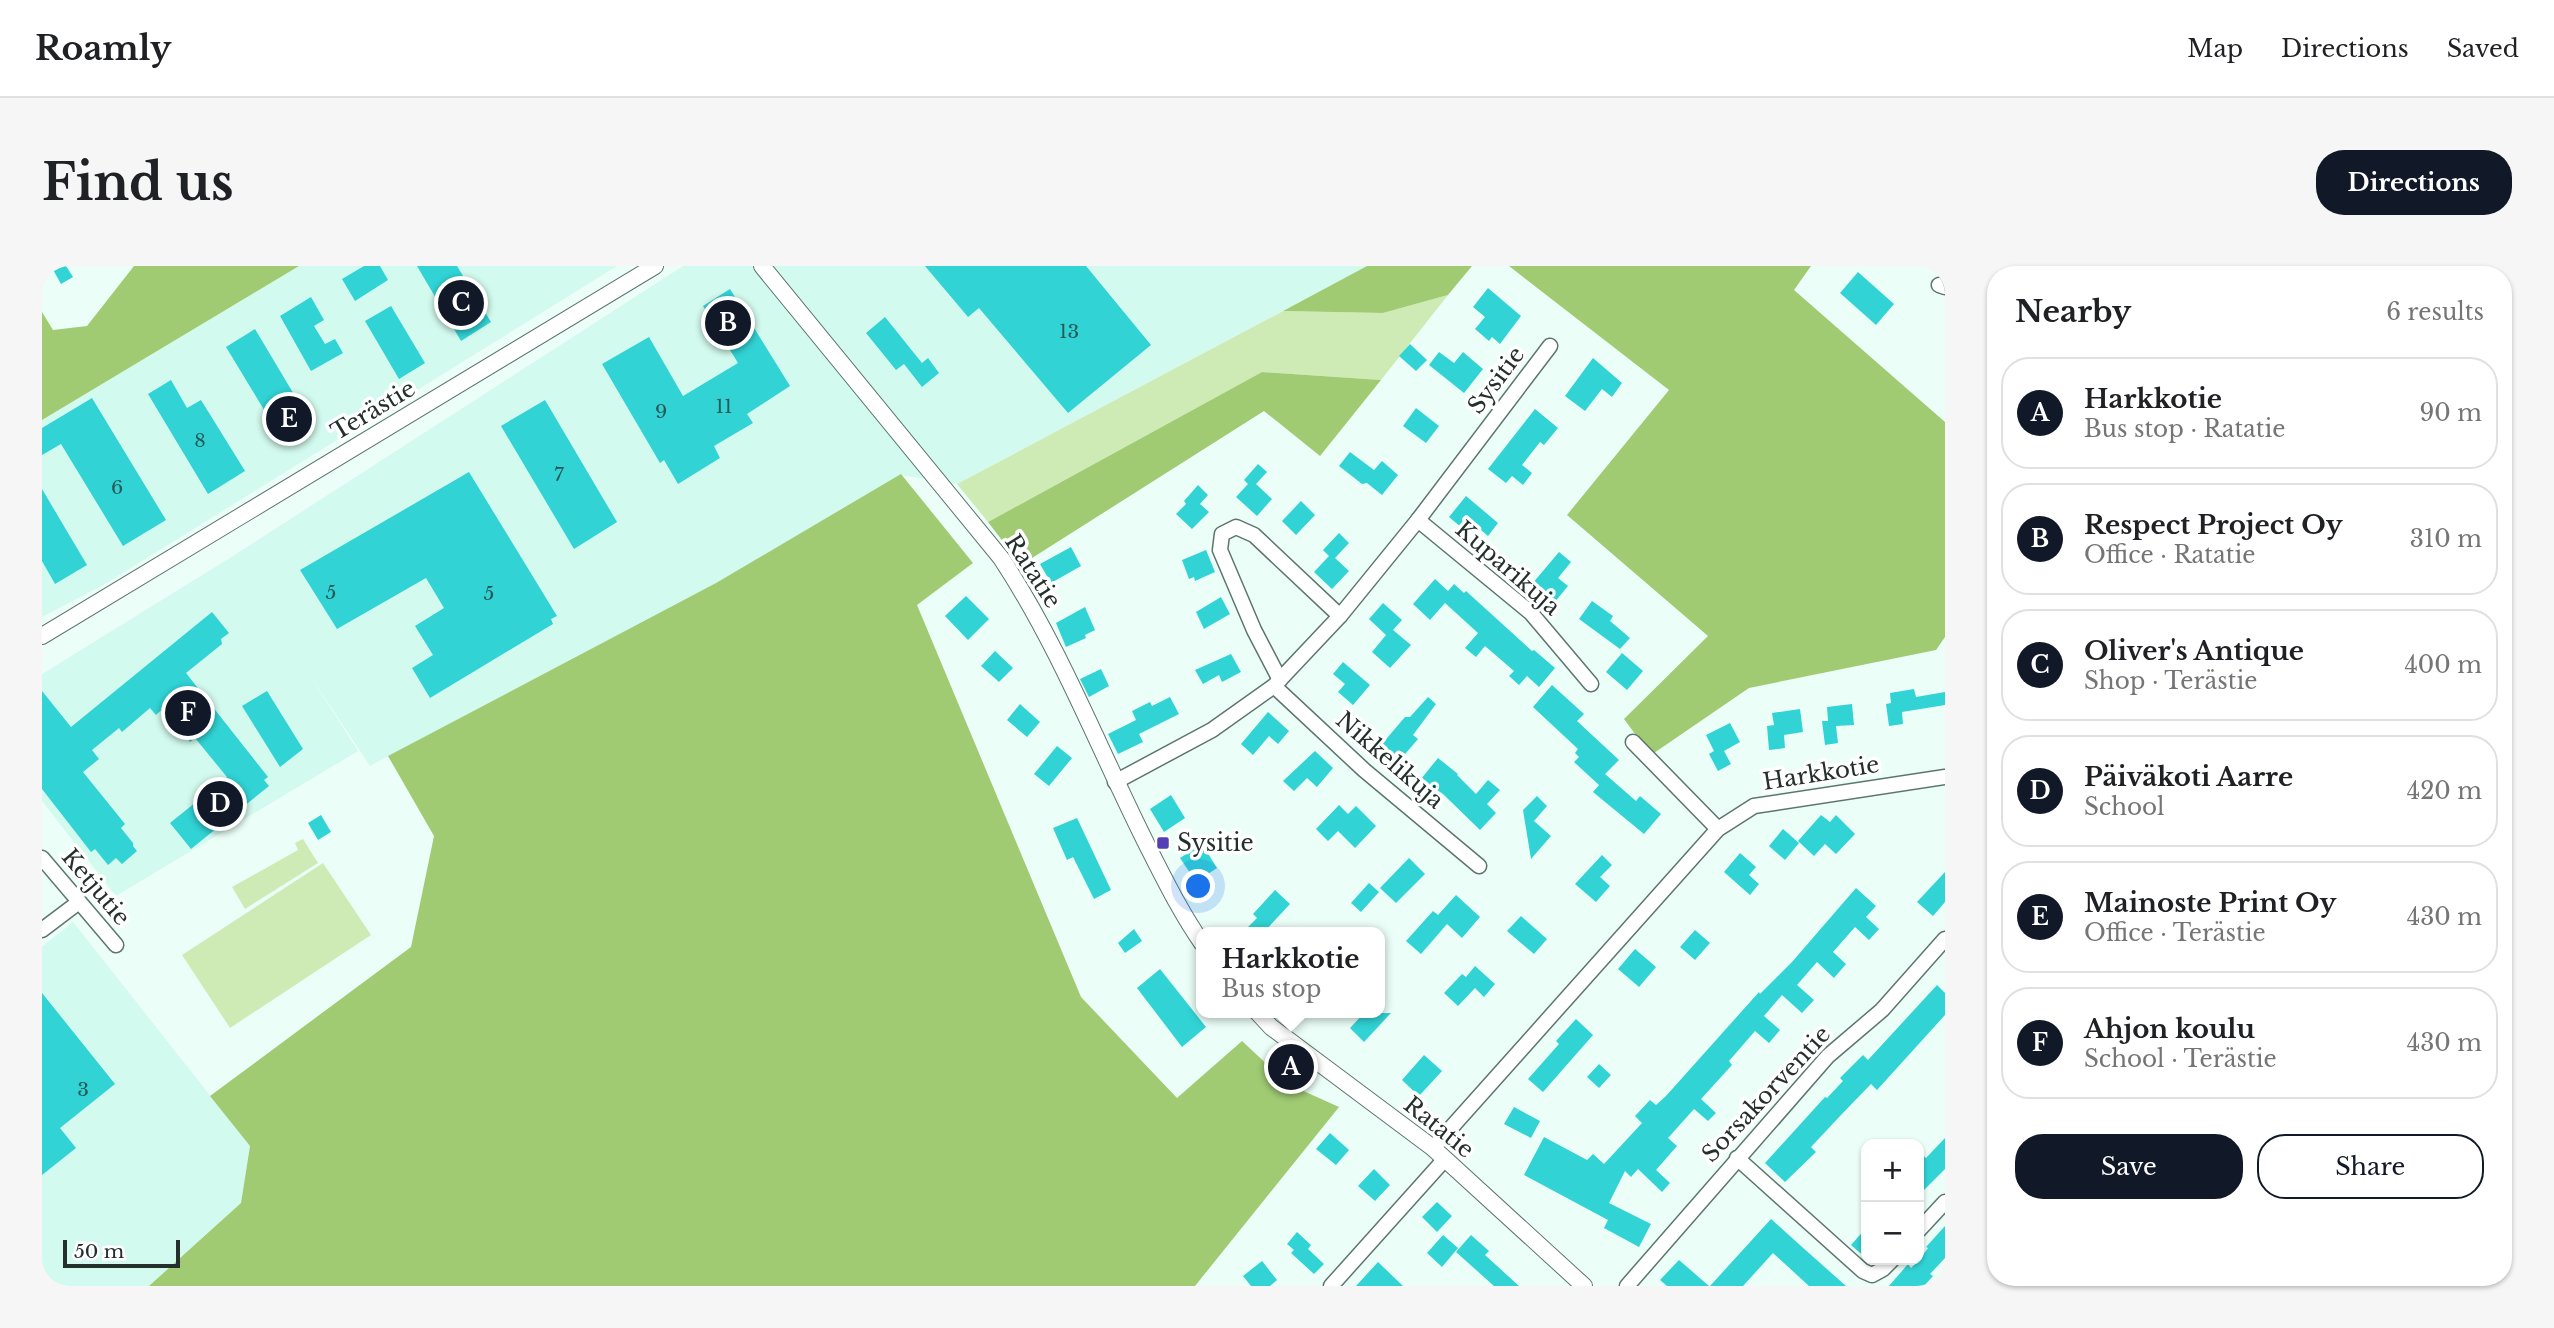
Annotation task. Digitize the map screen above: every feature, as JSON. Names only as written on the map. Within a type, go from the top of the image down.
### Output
[{"type":"street","name":"Terästie","points":[[42,636],[655,266]]},
{"type":"street","name":"Ratatie","points":[[762,266],[1001,558],[1029,602],[1115,782],[1185,918],[1196,934]]},
{"type":"street","name":"Sysitie","points":[[1115,782],[1212,730],[1277,683],[1340,617],[1418,520],[1550,346]]},
{"type":"street","name":"Kuparikuja","points":[[1418,520],[1531,612],[1591,684]]},
{"type":"street","name":"Nikkelikuja","points":[[1340,617],[1254,534],[1236,527],[1222,534],[1220,550],[1277,683],[1364,770],[1479,866]]},
{"type":"street","points":[[42,627],[77,613]]},
{"type":"street","points":[[1633,742],[1718,829]]},
{"type":"street","name":"Harkkotie","points":[[1331,1286],[1439,1154],[1718,829],[1754,806],[1945,777]]},
{"type":"street","name":"Ketjutie","points":[[42,858],[116,946]]},
{"type":"street","points":[[42,930],[79,902]]},
{"type":"street","name":"Sorsakorventie","points":[[1627,1286],[1828,1056],[1882,1010],[1945,939]]},
{"type":"street","name":"Ratatie","points":[[1263,1018],[1439,1154],[1584,1286]]},
{"type":"street","points":[[1737,1158],[1863,1271],[1872,1275],[1887,1265]]},
{"type":"street","points":[[1924,1225],[1945,1202]]},
{"type":"shaded area","points":[[299,266],[617,266],[105,584],[42,617],[42,420]]},
{"type":"shaded area","points":[[683,266],[1367,266],[957,484],[901,475],[716,583],[370,766],[307,671],[358,751],[116,896],[42,801],[42,674],[233,556]]},
{"type":"shaded area","points":[[73,922],[250,1146],[241,1203],[149,1286],[42,1286],[42,947]]},
{"type":"green space","points":[[134,266],[299,266],[42,420],[42,312],[53,330],[87,326]]},
{"type":"green space","points":[[1367,266],[1472,266],[1448,295],[1383,313],[1283,311]]},
{"type":"green space","points":[[1509,266],[1811,266],[1794,290],[1945,422],[1945,637],[1936,650],[1749,688],[1654,753],[1624,719],[1708,636],[1567,515],[1669,390]]},
{"type":"green space","points":[[1448,295],[1381,380],[1262,372],[988,522],[957,484],[1283,311],[1383,313]]},
{"type":"green space","points":[[1262,372],[1381,380],[1320,456],[1264,411],[1021,565],[988,522]]},
{"type":"green space","points":[[901,474],[973,563],[917,605],[1081,997],[1177,1098],[1242,1041],[1288,1084],[1339,1107],[1195,1286],[149,1286],[241,1203],[250,1146],[210,1096],[411,947],[434,836],[388,756],[716,583]]},
{"type":"green space","points":[[303,839],[318,863],[245,909],[232,887],[298,850],[295,843]]},
{"type":"green space","points":[[323,863],[371,935],[230,1028],[182,955]]},
{"type":"building","points":[[51,266],[66,266],[73,277],[61,284]]},
{"type":"building","points":[[364,266],[380,266],[388,280],[355,301],[342,279]]},
{"type":"building","points":[[417,266],[457,266],[491,322],[461,341]]},
{"type":"building","points":[[925,266],[1086,266],[1151,345],[1068,413],[979,308],[968,317]]},
{"type":"building","points":[[1858,272],[1894,304],[1876,325],[1840,293]]},
{"type":"building","points":[[1488,288],[1521,316],[1500,344],[1492,337],[1489,341],[1475,329],[1485,317],[1473,307]]},
{"type":"building","points":[[730,289],[790,386],[747,414],[753,423],[714,446],[720,458],[678,484],[664,460],[660,463],[602,364],[649,337],[683,396],[738,363],[703,306]]},
{"type":"building","points":[[311,297],[324,320],[314,326],[325,344],[335,339],[343,353],[311,371],[280,316]]},
{"type":"building","points":[[391,306],[425,363],[399,379],[365,321]]},
{"type":"building","points":[[885,317],[922,363],[928,358],[939,373],[922,387],[904,364],[896,370],[866,333]]},
{"type":"building","points":[[255,329],[314,428],[286,446],[226,347]]},
{"type":"building","points":[[1410,344],[1427,360],[1416,371],[1399,356]]},
{"type":"building","points":[[1439,352],[1454,363],[1463,352],[1483,369],[1464,393],[1429,365]]},
{"type":"building","points":[[1593,358],[1622,383],[1612,397],[1602,389],[1585,411],[1565,396]]},
{"type":"building","points":[[171,380],[187,408],[201,400],[245,471],[208,494],[148,394]]},
{"type":"building","points":[[92,398],[166,520],[123,546],[61,444],[42,455],[42,428]]},
{"type":"building","points":[[545,400],[617,522],[574,549],[501,426]]},
{"type":"building","points":[[1416,408],[1439,426],[1426,443],[1403,426]]},
{"type":"building","points":[[1535,409],[1558,428],[1544,445],[1540,442],[1522,465],[1532,473],[1523,485],[1512,476],[1506,483],[1488,469]]},
{"type":"building","points":[[1350,452],[1374,470],[1382,461],[1398,475],[1382,495],[1339,466]]},
{"type":"building","points":[[1258,464],[1267,472],[1256,484],[1272,499],[1257,516],[1236,497],[1248,484],[1244,480]]},
{"type":"building","points":[[469,472],[557,616],[551,619],[553,624],[430,698],[412,668],[433,655],[415,626],[444,608],[426,578],[337,629],[300,570]]},
{"type":"building","points":[[1198,485],[1208,495],[1200,504],[1209,512],[1192,529],[1176,514]]},
{"type":"building","points":[[42,489],[87,565],[55,584],[42,561]]},
{"type":"building","points":[[1466,496],[1498,523],[1488,536],[1475,525],[1468,533],[1449,517]]},
{"type":"building","points":[[1301,501],[1315,515],[1296,535],[1282,521]]},
{"type":"building","points":[[1339,533],[1349,543],[1335,558],[1349,571],[1332,589],[1314,572],[1329,556],[1323,550]]},
{"type":"building","points":[[1071,547],[1081,566],[1051,583],[1040,564]]},
{"type":"building","points":[[1206,550],[1215,572],[1195,581],[1194,577],[1189,579],[1182,560]]},
{"type":"building","points":[[1559,552],[1571,562],[1558,578],[1568,586],[1554,603],[1532,584]]},
{"type":"building","points":[[1435,579],[1448,591],[1454,584],[1464,593],[1466,591],[1532,651],[1555,668],[1539,687],[1527,676],[1519,685],[1509,676],[1514,671],[1485,646],[1476,657],[1465,648],[1478,633],[1445,603],[1430,620],[1413,604]]},
{"type":"building","points":[[966,596],[989,619],[968,640],[945,616]]},
{"type":"building","points":[[1221,597],[1230,614],[1204,629],[1196,612]]},
{"type":"building","points":[[1592,601],[1613,616],[1610,621],[1630,638],[1620,649],[1579,619]]},
{"type":"building","points":[[1383,603],[1402,620],[1393,630],[1411,645],[1390,668],[1372,652],[1386,635],[1369,619]]},
{"type":"building","points":[[1085,607],[1095,630],[1085,635],[1086,638],[1066,647],[1056,623]]},
{"type":"building","points":[[212,612],[229,633],[221,639],[222,644],[186,673],[268,777],[264,780],[269,786],[191,849],[170,823],[227,777],[195,738],[190,742],[179,727],[183,723],[168,704],[156,715],[150,708],[122,732],[119,728],[92,750],[99,759],[83,772],[125,824],[121,828],[137,851],[122,864],[116,858],[108,865],[95,849],[91,852],[42,789],[42,691],[71,727]]},
{"type":"building","points":[[995,651],[1013,668],[999,682],[981,666]]},
{"type":"building","points":[[1622,653],[1643,671],[1627,690],[1606,672]]},
{"type":"building","points":[[1231,654],[1241,672],[1222,682],[1219,675],[1203,684],[1195,670]]},
{"type":"building","points":[[1343,662],[1370,685],[1353,705],[1338,692],[1345,684],[1333,674]]},
{"type":"building","points":[[1101,669],[1109,686],[1089,697],[1080,679]]},
{"type":"building","points":[[1552,685],[1584,714],[1577,721],[1619,760],[1605,774],[1636,801],[1640,796],[1661,814],[1644,834],[1593,792],[1599,785],[1574,762],[1579,757],[1575,753],[1578,749],[1533,707]]},
{"type":"building","points":[[1914,689],[1916,697],[1945,692],[1945,705],[1902,712],[1903,724],[1889,726],[1886,704],[1891,703],[1890,693]]},
{"type":"building","points":[[267,691],[303,749],[280,767],[242,706]]},
{"type":"building","points":[[1170,697],[1179,714],[1139,734],[1143,742],[1118,754],[1108,734],[1136,720],[1132,711],[1150,702],[1152,706]]},
{"type":"building","points":[[1428,697],[1436,704],[1413,735],[1418,739],[1400,760],[1382,744],[1405,717],[1410,717]]},
{"type":"building","points":[[1020,704],[1040,722],[1027,737],[1007,720]]},
{"type":"building","points":[[1852,704],[1854,725],[1836,726],[1838,743],[1825,745],[1822,721],[1828,721],[1827,707]]},
{"type":"building","points":[[1800,709],[1803,732],[1784,735],[1785,748],[1769,750],[1767,726],[1774,725],[1772,713]]},
{"type":"building","points":[[1268,712],[1289,731],[1278,744],[1269,736],[1253,755],[1241,744]]},
{"type":"building","points":[[1730,723],[1740,742],[1724,751],[1731,764],[1718,771],[1709,754],[1714,751],[1706,735]]},
{"type":"building","points":[[1057,746],[1072,758],[1049,786],[1034,774]]},
{"type":"building","points":[[1315,751],[1333,768],[1317,787],[1307,778],[1294,791],[1283,781]]},
{"type":"building","points":[[1438,758],[1458,774],[1476,794],[1488,780],[1500,790],[1487,804],[1496,813],[1480,830],[1443,794],[1421,779]]},
{"type":"building","points":[[1171,795],[1185,818],[1164,832],[1150,809]]},
{"type":"building","points":[[1537,796],[1547,806],[1534,821],[1551,836],[1531,859],[1523,810]]},
{"type":"building","points":[[1339,805],[1348,814],[1356,806],[1376,826],[1355,848],[1338,831],[1328,841],[1316,829]]},
{"type":"building","points":[[321,815],[331,832],[318,840],[308,823]]},
{"type":"building","points":[[1821,815],[1830,822],[1836,815],[1855,834],[1836,854],[1825,844],[1814,856],[1798,841]]},
{"type":"building","points":[[1077,818],[1111,890],[1094,899],[1073,857],[1067,860],[1053,828]]},
{"type":"building","points":[[1783,829],[1799,843],[1785,860],[1769,846]]},
{"type":"building","points":[[1202,844],[1217,868],[1196,882],[1180,858]]},
{"type":"building","points":[[1740,853],[1756,867],[1749,875],[1759,884],[1750,895],[1724,872]]},
{"type":"building","points":[[1602,855],[1612,865],[1600,877],[1610,886],[1596,902],[1575,884]]},
{"type":"building","points":[[1409,858],[1425,874],[1396,903],[1380,888]]},
{"type":"building","points":[[1945,872],[1945,902],[1933,916],[1917,902]]},
{"type":"building","points":[[1369,883],[1379,892],[1361,912],[1351,903]]},
{"type":"building","points":[[1856,888],[1876,906],[1866,917],[1879,929],[1869,940],[1855,927],[1833,952],[1846,964],[1834,978],[1817,962],[1797,985],[1814,1000],[1802,1013],[1782,995],[1764,1016],[1780,1030],[1769,1043],[1755,1031],[1729,1061],[1732,1065],[1701,1099],[1716,1113],[1708,1121],[1694,1109],[1668,1138],[1677,1146],[1656,1170],[1670,1183],[1662,1192],[1638,1169],[1631,1177],[1625,1171],[1609,1203],[1651,1224],[1639,1247],[1604,1228],[1608,1220],[1524,1175],[1544,1137],[1587,1160],[1593,1154],[1604,1164],[1642,1123],[1635,1116],[1650,1100],[1656,1105],[1666,1096],[1759,992],[1760,994],[1792,962]]},
{"type":"building","points":[[1275,890],[1290,904],[1269,927],[1248,927],[1257,918],[1253,914]]},
{"type":"building","points":[[1456,895],[1480,917],[1462,938],[1447,924],[1421,954],[1406,941],[1433,911],[1438,915]]},
{"type":"building","points":[[1521,916],[1547,939],[1534,954],[1507,931]]},
{"type":"building","points":[[1134,929],[1142,941],[1125,953],[1118,943]]},
{"type":"building","points":[[1695,930],[1710,943],[1695,960],[1680,947]]},
{"type":"building","points":[[1635,949],[1656,967],[1639,987],[1618,969]]},
{"type":"building","points":[[1475,966],[1495,984],[1484,997],[1475,988],[1458,1006],[1444,993],[1462,974],[1466,977]]},
{"type":"building","points":[[1160,969],[1196,1014],[1196,1018],[1206,1027],[1182,1047],[1137,988]]},
{"type":"building","points":[[1937,985],[1945,993],[1945,1015],[1877,1090],[1871,1084],[1841,1115],[1811,1147],[1816,1152],[1785,1182],[1765,1163],[1843,1081],[1840,1078],[1863,1055],[1868,1060]]},
{"type":"building","points":[[42,993],[115,1084],[60,1128],[76,1148],[42,1175]]},
{"type":"building","points":[[1385,1013],[1391,1013],[1364,1042],[1350,1028],[1359,1018],[1385,1018]]},
{"type":"building","points":[[1576,1019],[1593,1035],[1543,1092],[1528,1079],[1559,1044],[1556,1041]]},
{"type":"building","points":[[1424,1055],[1442,1071],[1419,1096],[1402,1080]]},
{"type":"building","points":[[1599,1064],[1611,1075],[1599,1088],[1587,1077]]},
{"type":"building","points":[[1514,1107],[1540,1121],[1531,1138],[1504,1124]]},
{"type":"building","points":[[1330,1133],[1349,1150],[1336,1165],[1316,1149]]},
{"type":"building","points":[[1945,1138],[1945,1169],[1924,1190],[1924,1156],[1926,1158]]},
{"type":"building","points":[[1374,1169],[1390,1185],[1375,1201],[1358,1186]]},
{"type":"building","points":[[1437,1202],[1452,1216],[1437,1232],[1422,1217]]},
{"type":"building","points":[[1771,1219],[1846,1286],[1809,1286],[1773,1253],[1743,1286],[1710,1286]]},
{"type":"building","points":[[1945,1226],[1945,1258],[1930,1274],[1933,1276],[1924,1286],[1889,1286],[1907,1265],[1911,1268],[1914,1265],[1924,1265],[1926,1247]]},
{"type":"building","points":[[1297,1232],[1311,1245],[1308,1249],[1324,1264],[1314,1274],[1291,1253],[1294,1250],[1287,1244]]},
{"type":"building","points":[[1861,1234],[1861,1254],[1851,1245]]},
{"type":"building","points":[[1443,1235],[1458,1248],[1442,1267],[1427,1253]]},
{"type":"building","points":[[1471,1235],[1489,1251],[1485,1255],[1519,1286],[1494,1286],[1456,1252]]},
{"type":"building","points":[[1679,1260],[1709,1286],[1667,1286],[1660,1280]]},
{"type":"building","points":[[1262,1261],[1277,1280],[1270,1286],[1251,1286],[1243,1276]]},
{"type":"building","points":[[1378,1262],[1403,1286],[1356,1286]]},
{"type":"place","name":"Oliver's Antique","points":[[461,303]]},
{"type":"place","name":"Respect Project Oy","points":[[728,323]]},
{"type":"place","name":"Mainoste Print Oy","points":[[289,419]]},
{"type":"place","name":"Ahjon koulu","points":[[188,713]]},
{"type":"place","name":"Päiväkoti Aarre","points":[[220,804]]},
{"type":"place","name":"Sysitie","points":[[1163,843]]},
{"type":"place","name":"Harkkotie","points":[[1291,1067]]}]
